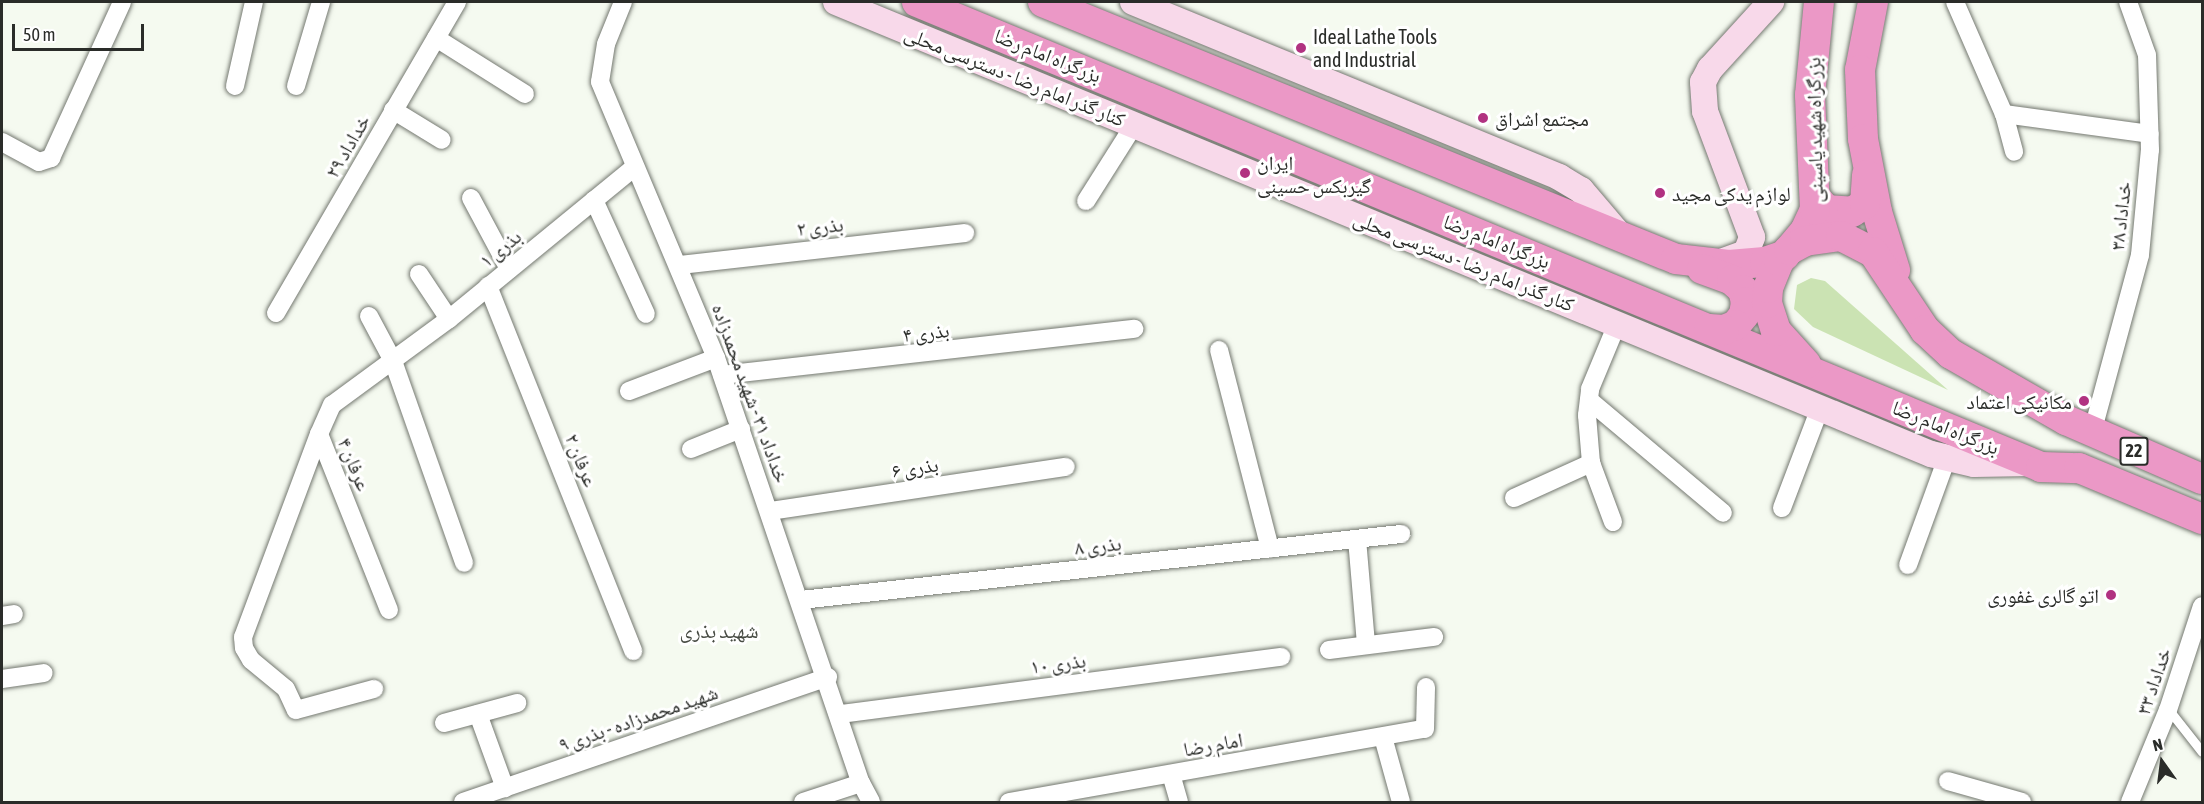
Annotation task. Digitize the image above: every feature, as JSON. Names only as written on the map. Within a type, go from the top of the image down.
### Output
[{"type":"highway","points":[[1043,2],[1622,239],[1732,280],[1743,290],[1746,309],[1740,320],[1724,330],[1709,329]]},
{"type":"highway","name":"بزرگراه شهید یاسینی","points":[[1818,2],[1810,96],[1816,198],[1810,224],[1787,252],[1768,288],[1770,317],[1794,355],[1822,376]]},
{"type":"highway","points":[[1816,198],[1823,208],[1834,213],[1860,208],[1868,192],[1860,70],[1873,2]]},
{"type":"highway","name":"بزرگراه امام رضا","points":[[922,3],[2032,463],[2079,468],[2202,519]]},
{"type":"highway","points":[[1867,166],[1886,245],[1907,304]]},
{"type":"highway","points":[[1676,259],[1714,264],[1765,262],[1822,236],[1858,242],[1885,266],[1925,330],[1951,354],[2079,427]]},
{"type":"highway","name":"22","points":[[2079,427],[2202,480]]},
{"type":"main road","name":"کنار گذر امام رضا - دسترسی محلی","points":[[836,2],[1947,459],[1991,465],[2032,463]]},
{"type":"main road","points":[[1133,2],[1571,183],[1622,239]]},
{"type":"main road","points":[[1714,264],[1737,258],[1753,243],[1705,111],[1703,82],[1710,69],[1771,2]]},
{"type":"main road","points":[[922,3],[990,65]]},
{"type":"main road","points":[[1154,47],[1272,59]]},
{"type":"main road","points":[[1332,206],[1410,205]]},
{"type":"street","points":[[2,142],[46,162],[122,2]]},
{"type":"street","points":[[235,86],[254,2]]},
{"type":"street","points":[[296,86],[321,2]]},
{"type":"street","name":"خداداد ۲۹","points":[[276,313],[457,2]]},
{"type":"street","name":"خداداد ۳۱ - شهید محمدزاده","points":[[623,2],[606,44],[600,81],[635,167],[680,265],[719,367],[841,714],[861,783],[871,802]]},
{"type":"street","points":[[1955,2],[2004,114],[2013,152]]},
{"type":"street","name":"خداداد ۳۸","points":[[2079,427],[2140,255],[2150,134],[2147,55],[2128,2]]},
{"type":"street","points":[[436,38],[525,94]]},
{"type":"street","points":[[393,110],[442,140]]},
{"type":"street","points":[[2004,114],[2150,134]]},
{"type":"street","points":[[1086,201],[1134,125]]},
{"type":"street","name":"بذری ۱","points":[[393,362],[635,167]]},
{"type":"street","points":[[471,198],[509,269]]},
{"type":"street","points":[[594,200],[646,314]]},
{"type":"street","name":"بذری ۲","points":[[680,265],[966,232]]},
{"type":"street","points":[[419,274],[448,319]]},
{"type":"street","name":"عرفان ۲","points":[[488,286],[633,651]]},
{"type":"street","points":[[369,316],[393,362],[464,563]]},
{"type":"street","points":[[1613,522],[1591,463],[1588,400],[1617,324]]},
{"type":"street","name":"بذری ۴","points":[[629,391],[719,367],[1134,329]]},
{"type":"street","points":[[1218,350],[1270,549]]},
{"type":"street","name":"عرفان ۴","points":[[389,610],[319,434],[332,405],[393,362]]},
{"type":"street","points":[[1588,400],[1723,513]]},
{"type":"street","points":[[1782,508],[1820,408]]},
{"type":"street","points":[[691,449],[741,429]]},
{"type":"street","points":[[319,434],[243,637],[244,648],[251,660],[286,689],[296,710],[374,689]]},
{"type":"street","points":[[1908,565],[1947,459]]},
{"type":"street","points":[[1514,498],[1591,463]]},
{"type":"street","name":"بذری ۶","points":[[770,511],[1066,467]]},
{"type":"street","name":"بذری ۸","points":[[801,600],[1401,534]]},
{"type":"street","points":[[1357,539],[1366,645]]},
{"type":"street","name":"خداداد ۳۳","points":[[2130,802],[2168,710],[2202,606]]},
{"type":"street","points":[[1329,650],[1434,637]]},
{"type":"street","name":"بذری ۱۰","points":[[841,714],[1281,657]]},
{"type":"street","points":[[2,679],[44,673]]},
{"type":"street","name":"شهید محمدزاده - بذری ۹","points":[[463,802],[828,677]]},
{"type":"street","name":"امام رضا","points":[[1013,802],[1425,729],[1426,687]]},
{"type":"street","points":[[444,723],[517,703]]},
{"type":"street","points":[[478,714],[505,788]]},
{"type":"street","points":[[1383,736],[1401,802]]},
{"type":"street","points":[[1171,774],[1179,802]]},
{"type":"street","points":[[1948,781],[2022,802]]},
{"type":"street","points":[[803,802],[861,783]]},
{"type":"lane","points":[[2168,710],[2202,752]]},
{"type":"green space","points":[[1811,278],[1825,281],[1948,390],[1813,327],[1794,309],[1797,285]]},
{"type":"place","name":"Ideal Lathe Tools and Industrial","points":[[1301,48]]},
{"type":"place","name":"مجتمع اشراق","points":[[1483,118]]},
{"type":"place","name":"ایران گیربکس حسینی","points":[[1245,173]]},
{"type":"place","name":"لوازم یدکی مجید","points":[[1660,193]]},
{"type":"place","name":"مکانیکی اعتماد","points":[[2084,401]]},
{"type":"place","name":"اتو گالری غفوری","points":[[2111,595]]},
{"type":"district","name":"شهید بذری","points":[[719,630]]}]
